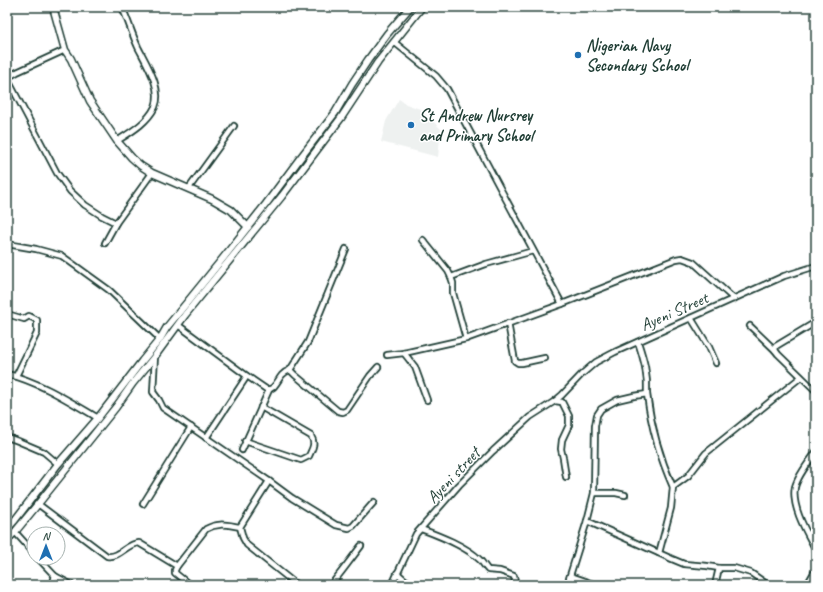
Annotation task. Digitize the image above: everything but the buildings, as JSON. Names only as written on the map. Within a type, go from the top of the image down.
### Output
[{"type":"main road","points":[[53,7],[65,50],[90,101],[117,141],[132,158],[152,173],[189,188],[231,210],[248,227]]},
{"type":"main road","points":[[7,540],[38,504],[155,356],[202,289],[300,157],[335,113],[368,60],[387,34],[410,7]]},
{"type":"main road","points":[[7,530],[58,464],[98,418],[160,339],[166,327],[202,289],[282,196],[341,118],[378,62],[422,7]]},
{"type":"main road","points":[[335,113],[341,118]]},
{"type":"street","points":[[117,141],[138,127],[147,118],[156,106],[157,94],[152,72],[138,47],[122,7]]},
{"type":"street","points":[[394,42],[436,76],[447,89],[562,304]]},
{"type":"street","points":[[65,50],[7,78],[57,173],[70,191],[90,208],[116,223]]},
{"type":"street","points":[[189,188],[234,126]]},
{"type":"street","points":[[105,243],[116,223],[152,173]]},
{"type":"street","points":[[423,240],[448,271],[451,277],[453,293],[466,339]]},
{"type":"street","points":[[7,244],[36,249],[62,256],[109,290],[160,339]]},
{"type":"street","points":[[242,450],[269,390],[273,388],[283,374],[290,370],[308,342],[346,249]]},
{"type":"street","points":[[451,277],[486,264],[533,251]]},
{"type":"street","points":[[387,355],[404,353],[466,339],[682,258],[693,262],[734,299]]},
{"type":"street","name":"Ayeni Street","points":[[555,401],[596,362],[615,352],[784,276],[816,266]]},
{"type":"street","points":[[7,314],[24,319],[29,316],[36,320],[37,333],[16,376]]},
{"type":"street","points":[[691,318],[709,347],[716,363]]},
{"type":"street","points":[[775,350],[776,346],[816,322]]},
{"type":"street","points":[[508,323],[515,361],[522,363],[545,358]]},
{"type":"street","points":[[178,324],[246,376],[260,386],[269,390]]},
{"type":"street","points":[[750,326],[816,391]]},
{"type":"street","points":[[638,342],[646,366],[648,384],[647,394],[660,454],[673,488],[671,508],[659,553]]},
{"type":"street","points":[[404,353],[415,367],[427,400]]},
{"type":"street","points":[[155,356],[153,392],[163,408],[292,498],[336,524],[349,528],[353,526],[374,502]]},
{"type":"street","points":[[290,370],[338,411],[343,412],[347,410],[370,376],[378,367]]},
{"type":"street","points":[[7,374],[38,384],[98,418]]},
{"type":"street","points":[[206,438],[246,376]]},
{"type":"street","points":[[673,488],[688,476],[706,454],[801,377]]},
{"type":"street","points":[[566,585],[587,521],[594,493],[595,426],[597,415],[601,409],[617,400],[647,394]]},
{"type":"street","points":[[555,401],[562,402],[569,416],[569,425],[562,440],[561,449],[566,477]]},
{"type":"street","name":"Ayeni street","points":[[392,585],[416,534],[459,485],[530,417],[555,401]]},
{"type":"street","points":[[245,442],[301,460],[309,456],[314,441],[312,436],[261,407]]},
{"type":"street","points":[[143,504],[190,427]]},
{"type":"street","points":[[7,437],[44,452],[58,464]]},
{"type":"street","points":[[816,452],[803,471],[796,485],[794,496],[797,510],[816,550]]},
{"type":"street","points":[[269,481],[240,526],[243,538],[247,545],[297,585]]},
{"type":"street","points":[[594,493],[625,495]]},
{"type":"street","points":[[38,504],[107,556],[122,552],[137,542],[177,566]]},
{"type":"street","points":[[587,521],[684,564],[734,568],[751,573],[768,585]]},
{"type":"street","points":[[190,585],[175,573],[175,570],[206,529],[213,525],[220,524],[240,526]]},
{"type":"street","points":[[421,529],[467,550],[481,560],[488,570],[500,570],[514,576],[515,582],[512,585]]},
{"type":"street","points":[[15,532],[26,544]]},
{"type":"street","points":[[331,585],[360,546]]},
{"type":"street","points":[[46,566],[55,576],[72,585]]},
{"type":"street","points":[[715,585],[719,568]]},
{"type":"street","points":[[807,585],[816,569]]},
{"type":"street","points":[[398,573],[405,580],[414,585]]},
{"type":"street","points":[[52,585],[55,576]]},
{"type":"street","points":[[570,576],[596,585]]},
{"type":"shaded area","name":"St Andrew Nursrey and Primary School","points":[[399,99],[406,104],[420,109],[441,129],[438,157],[381,142],[386,121]]},
{"type":"place","name":"Nigerian Navy Secondary School","points":[[578,55]]},
{"type":"place","name":"St Andrew Nursrey and Primary School","points":[[411,125]]}]
